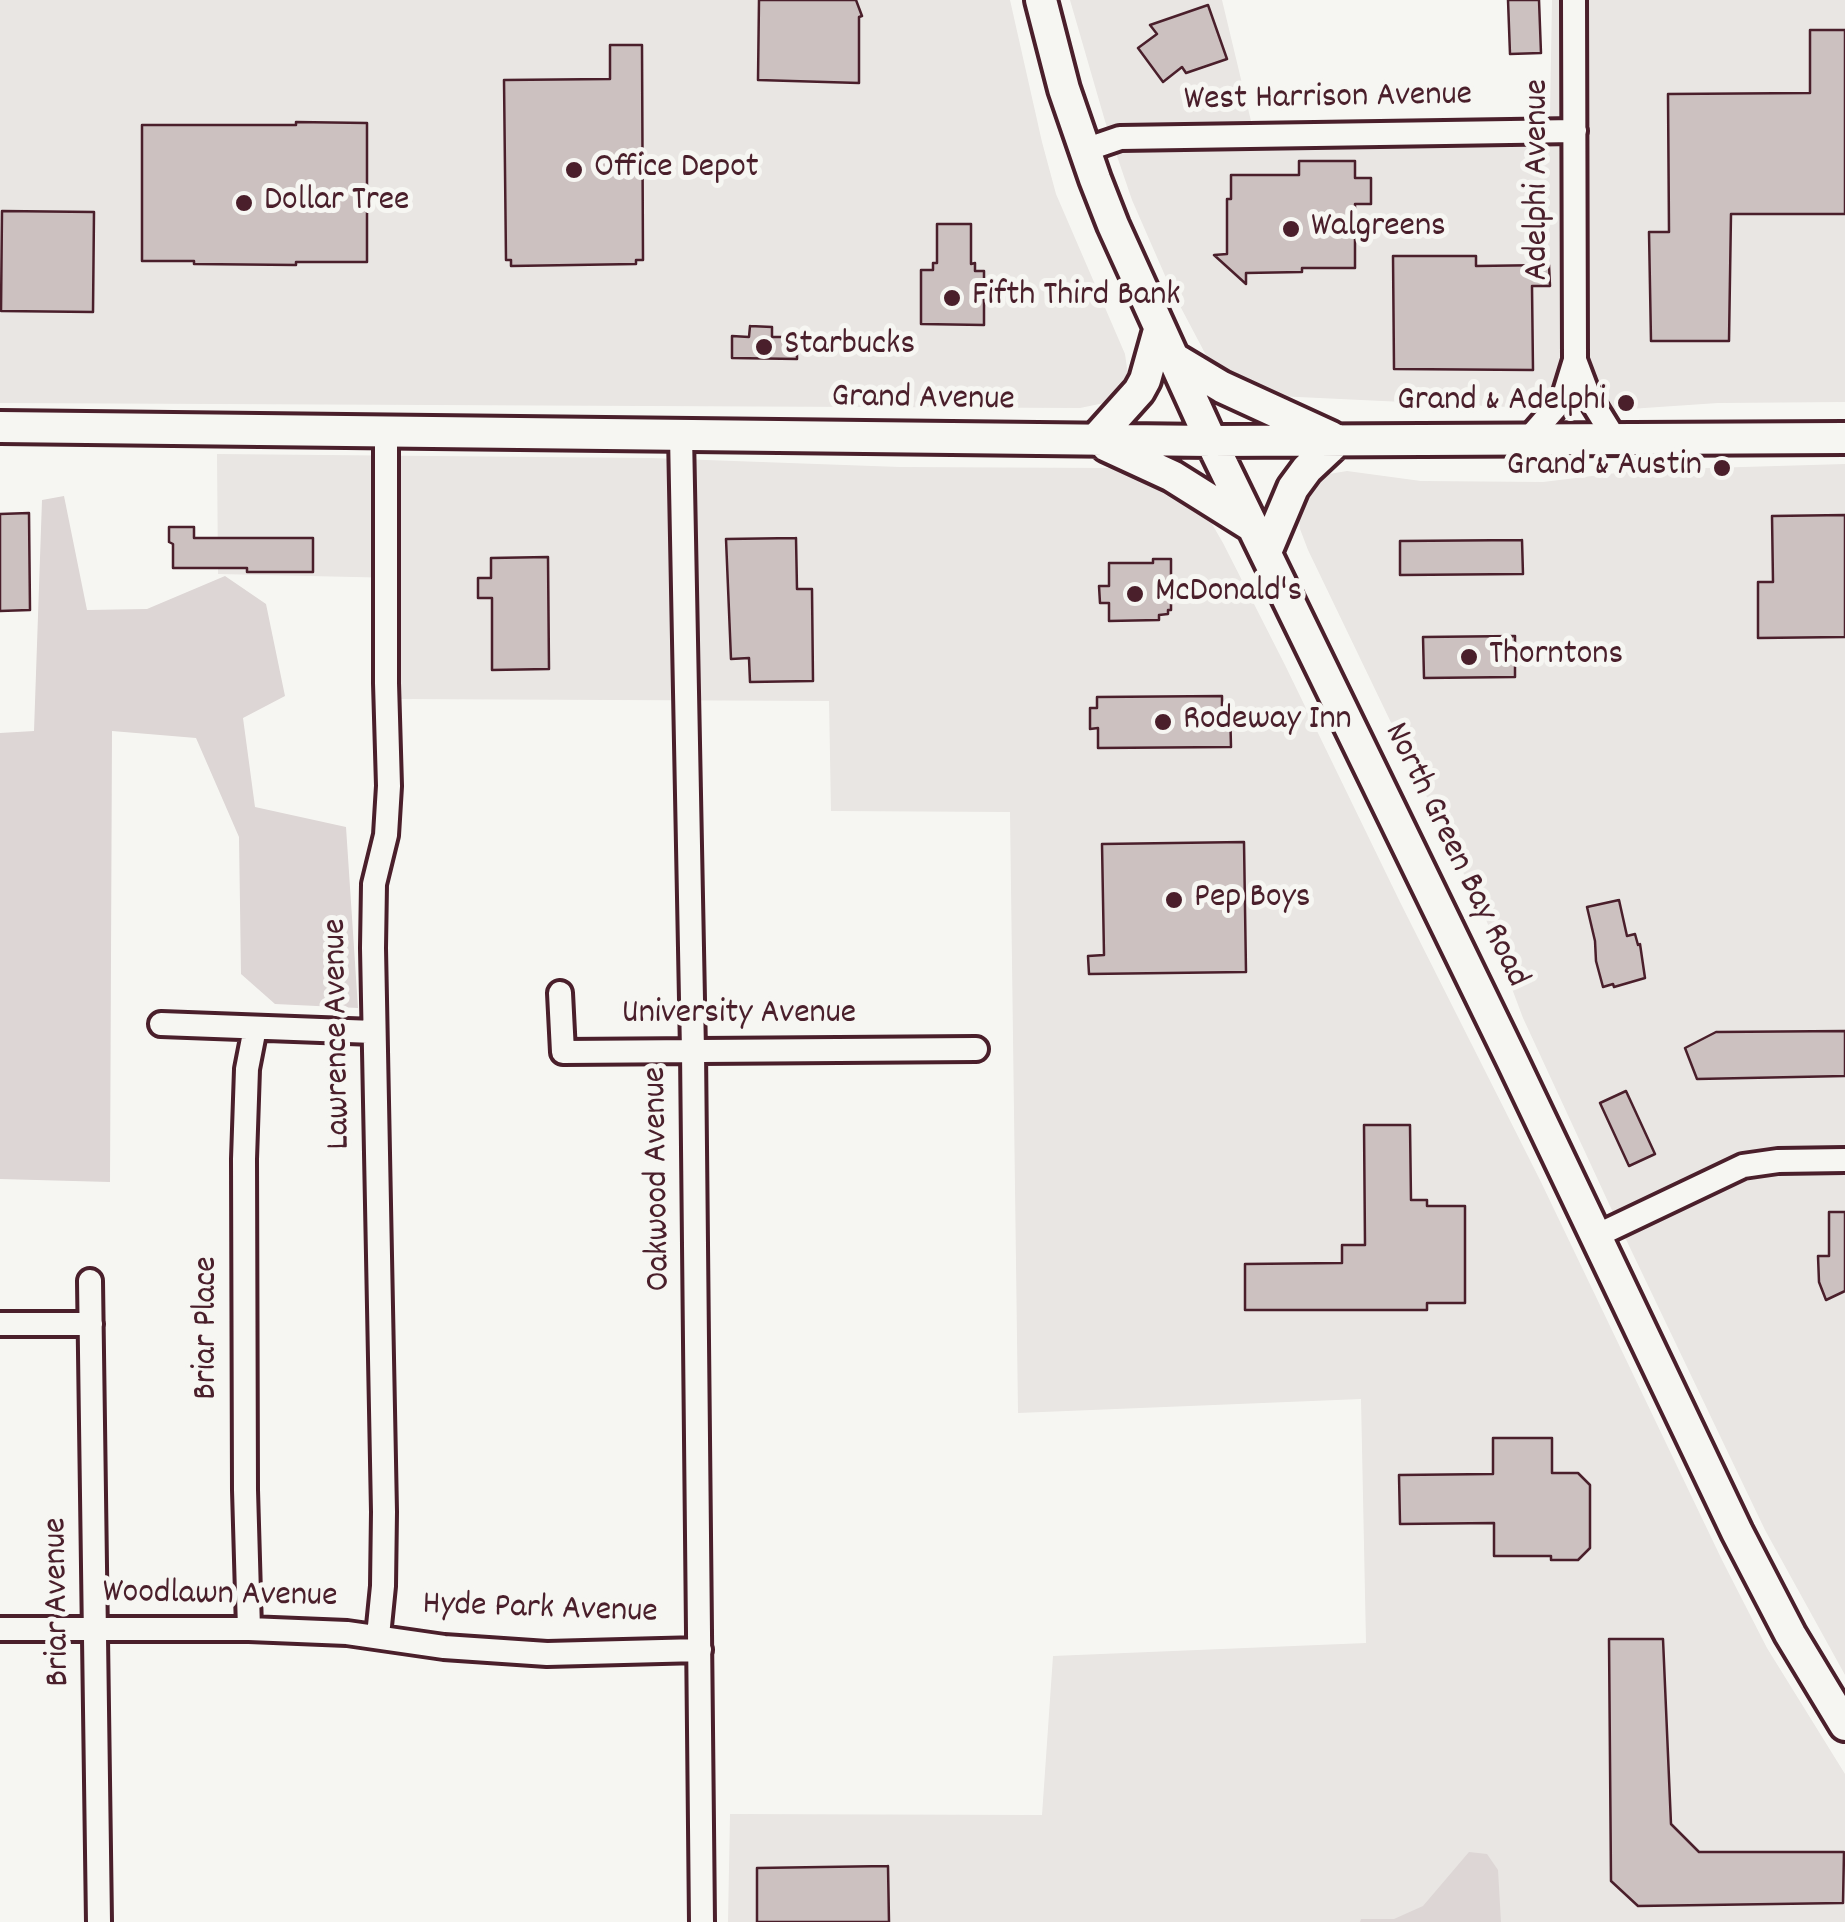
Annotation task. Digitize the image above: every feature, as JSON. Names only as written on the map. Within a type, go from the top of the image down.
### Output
[{"type":"main road","name":"North Green Bay Road","points":[[1041,0],[1085,150],[1165,343],[1765,1588],[1845,1726]]},
{"type":"main road","points":[[1165,343],[1222,388],[1338,440],[1307,469],[1259,539],[1172,476],[1096,440],[1139,391],[1165,343]]},
{"type":"main road","name":"Grand Avenue","points":[[0,427],[1211,441],[1845,438]]},
{"type":"street","name":"Adelphi Avenue","points":[[1528,440],[1563,399],[1575,360],[1574,0]]},
{"type":"street","name":"West Harrison Avenue","points":[[1085,150],[1120,138],[1575,131]]},
{"type":"street","name":"Adelphi Avenue","points":[[1575,360],[1590,397],[1615,439]]},
{"type":"street","name":"Lawrence Avenue","points":[[378,1636],[384,1512],[374,884],[386,835],[388,786],[386,432]]},
{"type":"street","name":"Oakwood Avenue","points":[[681,435],[694,1052],[702,1922]]},
{"type":"street","name":"University Avenue","points":[[560,992],[563,1052],[976,1050]]},
{"type":"street","points":[[161,1024],[374,1032]]},
{"type":"street","name":"Briar Place","points":[[250,1628],[245,1490],[244,1159],[247,1069],[256,1028]]},
{"type":"street","points":[[1596,1236],[1743,1166],[1845,1160]]},
{"type":"street","name":"Briar Avenue","points":[[90,1281],[99,1922]]},
{"type":"street","points":[[0,1324],[91,1324]]},
{"type":"street","name":"Woodlawn Avenue","points":[[0,1629],[250,1628],[378,1636]]},
{"type":"street","name":"Hyde Park Avenue","points":[[378,1636],[444,1647],[547,1654],[700,1650]]},
{"type":"shaded area","points":[[0,0],[1010,0],[1056,194],[1125,354],[1129,383],[1121,395],[1109,402],[1080,408],[0,403]]},
{"type":"shaded area","points":[[1070,0],[1222,0],[1251,121],[1550,116],[1552,0],[1845,0],[1845,402],[1551,409],[1277,396],[1251,391],[1229,380],[1207,357],[1170,287],[1132,200]]},
{"type":"shaded area","points":[[217,454],[1111,468],[1142,472],[1201,505],[1285,665],[1541,1182],[1722,1560],[1767,1648],[1845,1774],[1845,1922],[728,1922],[730,1814],[1042,1815],[1053,1656],[1366,1643],[1361,1399],[1018,1413],[1010,812],[831,811],[829,701],[400,699],[399,578],[218,574]]},
{"type":"shaded area","points":[[1845,464],[1845,1675],[1765,1530],[1610,1206],[1523,1018],[1487,922],[1308,550],[1298,508],[1311,483],[1347,471],[1421,481],[1543,482],[1641,470]]},
{"type":"shaded area","points":[[64,496],[87,610],[147,609],[225,576],[266,604],[285,696],[243,718],[255,807],[346,827],[358,1008],[275,1004],[241,974],[239,837],[196,738],[112,731],[110,1182],[0,1179],[0,733],[34,731],[42,500]]},
{"type":"shaded area","points":[[1469,1852],[1487,1854],[1498,1870],[1501,1922],[1360,1922],[1394,1919],[1423,1906]]},
{"type":"building","points":[[759,0],[856,0],[862,16],[859,83],[758,80]]},
{"type":"building","points":[[1508,0],[1539,0],[1541,53],[1510,54]]},
{"type":"building","points":[[1208,5],[1227,59],[1186,73],[1182,67],[1163,82],[1138,48],[1157,34],[1150,25]]},
{"type":"building","points":[[1810,30],[1845,30],[1845,214],[1731,214],[1729,341],[1651,341],[1649,232],[1669,232],[1668,94],[1810,93]]},
{"type":"building","name":"Office Depot","points":[[610,45],[642,45],[643,260],[636,260],[636,264],[511,266],[511,260],[506,260],[504,80],[610,79]]},
{"type":"building","points":[[367,123],[367,262],[296,265],[142,261],[142,125]]},
{"type":"building","name":"Walgreens","points":[[1299,161],[1355,161],[1355,178],[1371,178],[1371,204],[1355,204],[1355,268],[1246,273],[1246,284],[1214,255],[1227,254],[1231,175],[1299,175]]},
{"type":"building","points":[[2,211],[94,212],[93,312],[1,311]]},
{"type":"building","name":"Fifth Third Bank","points":[[937,224],[971,224],[971,264],[975,263],[975,271],[984,271],[984,325],[921,324],[921,270],[933,270],[933,263],[937,263]]},
{"type":"building","points":[[1393,256],[1476,256],[1476,266],[1549,265],[1550,286],[1532,286],[1533,370],[1394,369]]},
{"type":"building","name":"Starbucks","points":[[750,326],[772,327],[772,337],[797,337],[797,359],[732,358],[732,336],[749,337]]},
{"type":"building","points":[[29,513],[30,610],[0,611],[0,514]]},
{"type":"building","points":[[1845,515],[1845,637],[1758,638],[1758,582],[1773,582],[1772,516]]},
{"type":"building","points":[[169,527],[194,527],[194,538],[313,538],[313,572],[173,568]]},
{"type":"building","points":[[796,538],[797,589],[812,589],[813,681],[750,682],[749,658],[731,659],[726,539]]},
{"type":"building","name":"Thorntons","points":[[1522,540],[1523,574],[1400,575],[1400,541]]},
{"type":"building","points":[[548,557],[549,669],[492,670],[492,598],[478,598],[478,578],[491,578],[491,558]]},
{"type":"building","name":"McDonald's","points":[[1153,559],[1171,559],[1171,610],[1159,615],[1159,620],[1109,621],[1109,603],[1100,603],[1099,586],[1109,586],[1109,563],[1153,563]]},
{"type":"building","name":"Thorntons","points":[[1515,636],[1515,677],[1424,678],[1423,637]]},
{"type":"building","name":"Rodeway Inn","points":[[1222,696],[1222,706],[1230,706],[1231,747],[1098,748],[1098,728],[1090,729],[1090,708],[1097,708],[1097,697]]},
{"type":"building","name":"Pep Boys","points":[[1244,842],[1246,972],[1089,974],[1088,956],[1104,955],[1102,844]]},
{"type":"building","points":[[1619,900],[1627,936],[1635,934],[1640,944],[1645,978],[1603,987],[1587,907]]},
{"type":"building","points":[[1845,1031],[1845,1076],[1697,1079],[1685,1048],[1716,1032]]},
{"type":"building","points":[[1626,1091],[1655,1154],[1629,1166],[1600,1103]]},
{"type":"building","points":[[1364,1125],[1410,1125],[1411,1200],[1427,1200],[1427,1206],[1465,1206],[1465,1303],[1427,1303],[1427,1310],[1245,1310],[1245,1264],[1342,1263],[1342,1245],[1365,1245]]},
{"type":"building","points":[[1829,1212],[1845,1212],[1845,1291],[1826,1300],[1819,1282],[1818,1256],[1829,1256]]},
{"type":"building","points":[[1493,1438],[1552,1438],[1552,1473],[1578,1473],[1590,1485],[1590,1548],[1578,1560],[1494,1556],[1494,1523],[1400,1524],[1399,1475],[1493,1474]]},
{"type":"building","points":[[1609,1639],[1663,1639],[1671,1824],[1699,1852],[1844,1852],[1843,1903],[1638,1906],[1611,1881]]},
{"type":"building","points":[[888,1866],[889,1922],[757,1922],[757,1868]]},
{"type":"place","name":"Office Depot","points":[[574,170]]},
{"type":"place","name":"Dollar Tree","points":[[244,203]]},
{"type":"place","name":"Walgreens","points":[[1291,229]]},
{"type":"place","name":"Fifth Third Bank","points":[[952,298]]},
{"type":"place","name":"Starbucks","points":[[764,347]]},
{"type":"place","name":"Grand & Adelphi","points":[[1626,403]]},
{"type":"place","name":"Grand & Austin","points":[[1722,468]]},
{"type":"place","name":"McDonald's","points":[[1135,594]]},
{"type":"place","name":"Thorntons","points":[[1469,657]]},
{"type":"place","name":"Rodeway Inn","points":[[1163,722]]},
{"type":"place","name":"Pep Boys","points":[[1174,900]]}]
